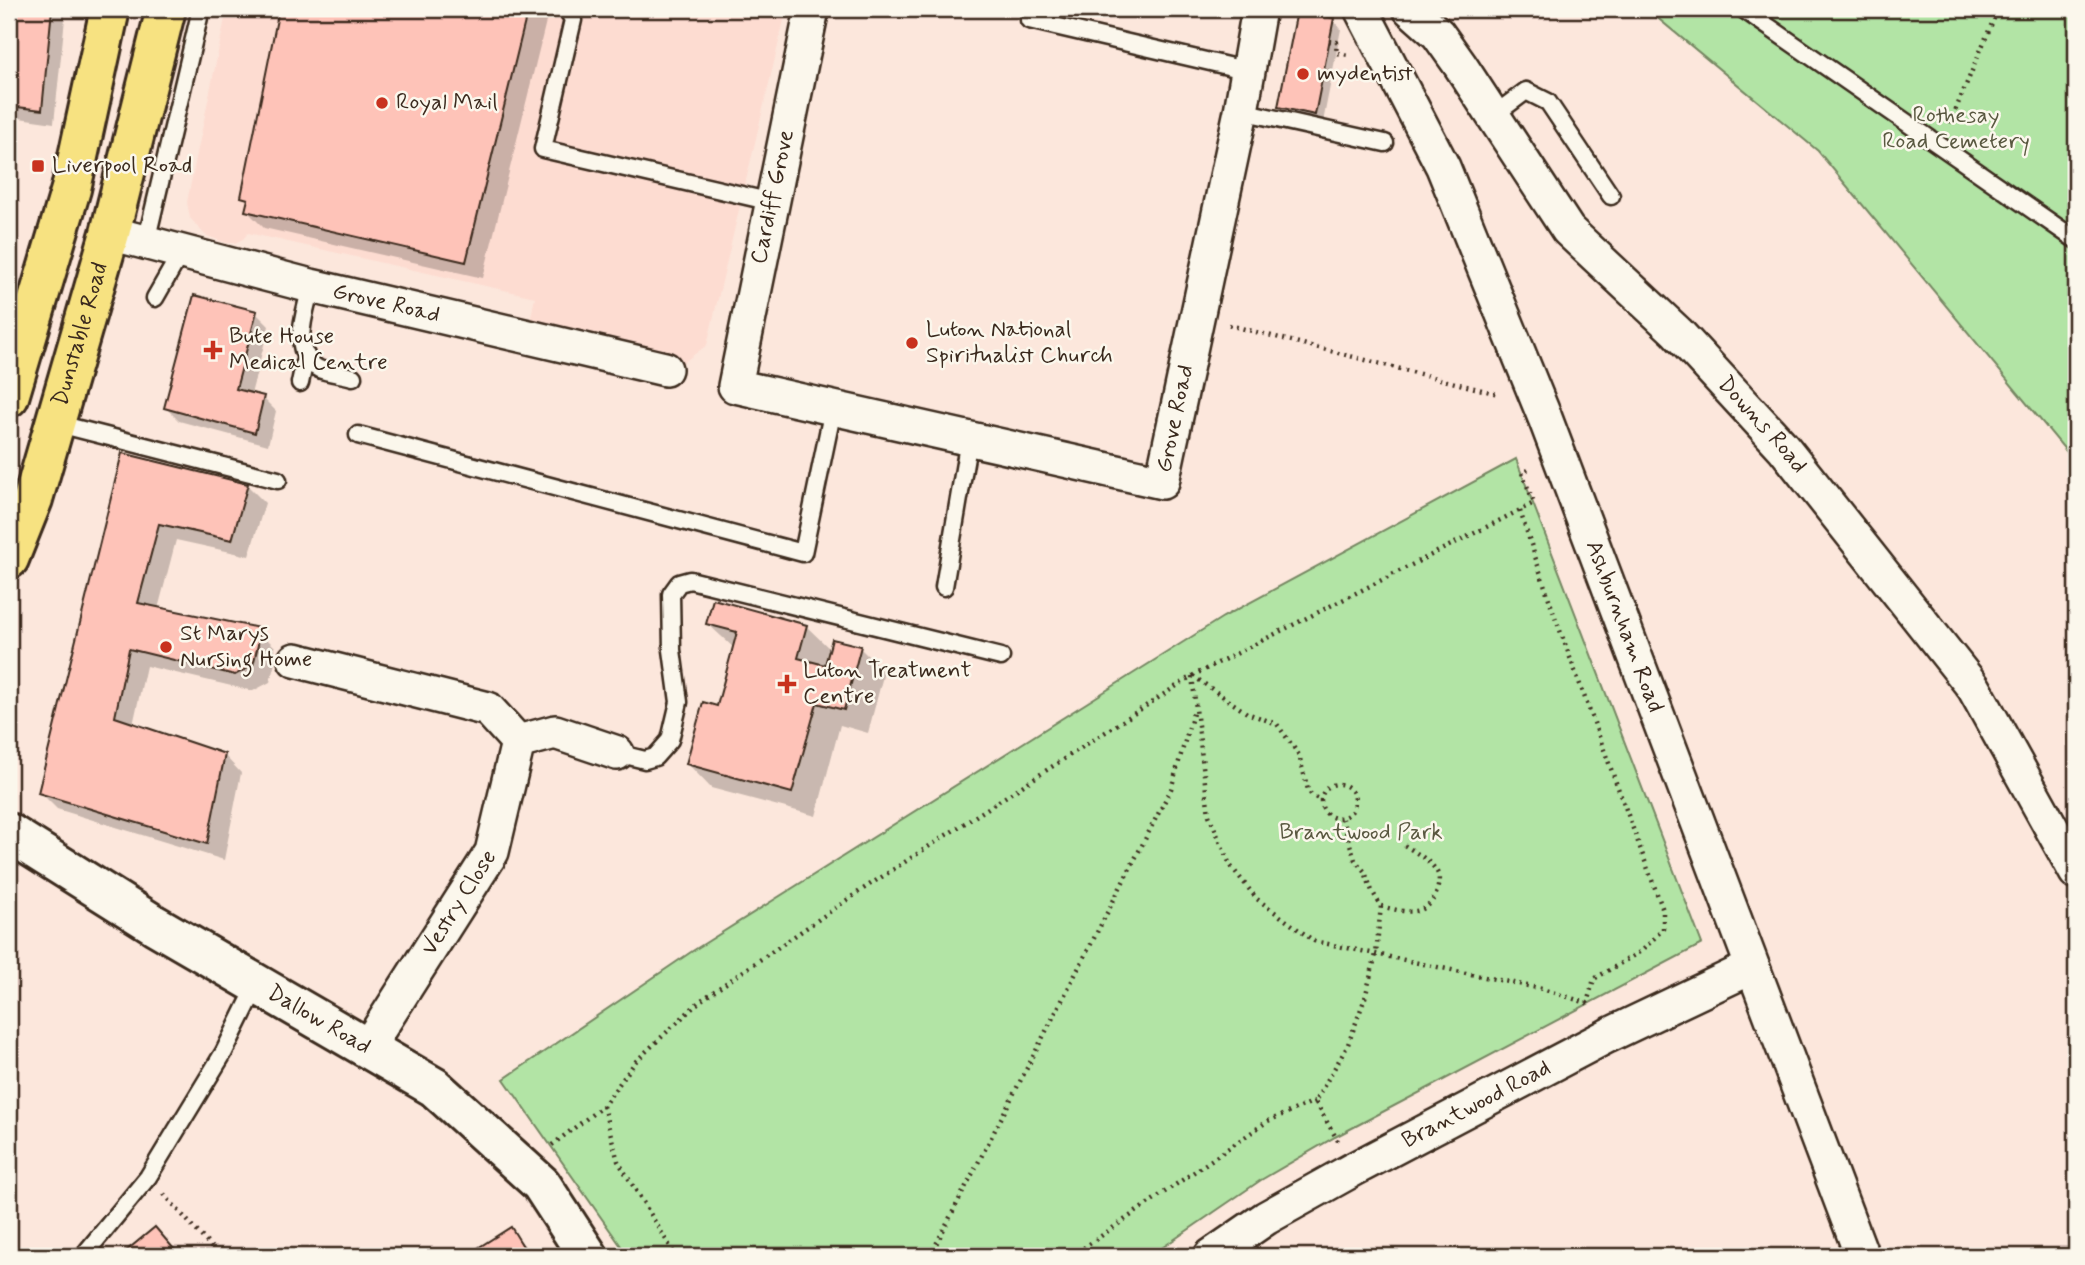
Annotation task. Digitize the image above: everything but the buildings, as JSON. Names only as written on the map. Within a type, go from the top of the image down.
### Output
[{"type":"highway","points":[[9,397],[18,331],[71,189],[110,9]]},
{"type":"highway","name":"Dunstable Road","points":[[9,559],[33,499],[110,233],[166,9]]},
{"type":"street","name":"Cardiff Grove","points":[[735,386],[812,9]]},
{"type":"street","name":"Grove Road","points":[[735,386],[1162,482],[1241,111],[1259,9]]},
{"type":"street","name":"Ashburnham Road","points":[[1361,9],[1443,167],[1540,405],[1862,1256]]},
{"type":"street","name":"Downs Road","points":[[1410,9],[1438,34],[1568,230],[1677,332],[1783,447],[1974,688],[2076,872]]},
{"type":"street","name":"Grove Road","points":[[110,233],[311,285],[665,369]]},
{"type":"street","points":[[295,660],[488,709],[518,743],[555,732],[617,753]]},
{"type":"street","name":"Vestry Close","points":[[367,1048],[492,852],[518,743]]},
{"type":"street","name":"Dallow Road","points":[[9,833],[257,985],[434,1087],[541,1184],[588,1256]]},
{"type":"street","name":"Brantwood Road","points":[[1211,1256],[1266,1218],[1354,1169],[1607,1036],[1752,967]]},
{"type":"lane","points":[[146,242],[201,9]]},
{"type":"lane","points":[[567,9],[573,20],[543,149],[772,202]]},
{"type":"lane","points":[[1743,9],[2076,240]]},
{"type":"lane","points":[[1029,20],[1248,71]]},
{"type":"lane","points":[[1494,115],[1526,91],[1548,102],[1611,196]]},
{"type":"lane","points":[[1241,111],[1385,143]]},
{"type":"lane","points":[[155,298],[182,251]]},
{"type":"lane","points":[[311,285],[300,338],[306,355],[320,369],[353,377]]},
{"type":"lane","points":[[300,383],[306,355]]},
{"type":"lane","points":[[358,435],[803,553],[833,409]]},
{"type":"lane","points":[[55,424],[278,480]]},
{"type":"lane","points":[[944,587],[969,439]]},
{"type":"lane","points":[[617,753],[645,760],[655,757],[670,740],[679,702],[672,650],[671,594],[679,583],[690,580],[1001,657]]},
{"type":"lane","points":[[83,1256],[148,1177],[224,1052],[257,985]]},
{"type":"path","points":[[1940,147],[1998,9]]},
{"type":"path","points":[[1197,317],[1540,405]]},
{"type":"path","points":[[541,1145],[553,1145],[603,1106],[636,1061],[700,1001],[860,891],[1192,676],[1534,503],[1522,472]]},
{"type":"path","points":[[1520,511],[1554,614],[1663,910],[1663,929],[1643,950],[1594,979],[1587,1003]]},
{"type":"path","points":[[1192,676],[1209,815],[1230,865],[1257,899],[1314,942],[1542,989],[1587,1003],[1607,1036]]},
{"type":"path","points":[[1192,676],[1247,713],[1277,723],[1299,755],[1308,790],[1312,796],[1321,800]]},
{"type":"path","points":[[930,1256],[1171,789],[1196,706]]},
{"type":"path","points":[[1342,784],[1352,790],[1355,807],[1348,817],[1342,818],[1336,819],[1327,815],[1321,800],[1322,794],[1330,786],[1342,784]]},
{"type":"path","points":[[1072,1256],[1268,1121],[1315,1101],[1346,1047],[1366,998],[1376,954],[1381,906],[1365,872],[1354,860],[1342,818]]},
{"type":"path","points":[[1381,906],[1410,914],[1420,911],[1434,899],[1438,874],[1421,855],[1404,845]]},
{"type":"path","points":[[1315,1101],[1354,1169]]},
{"type":"path","points":[[603,1106],[618,1161],[676,1256]]},
{"type":"path","points":[[148,1177],[219,1256]]},
{"type":"shaded area","points":[[227,9],[758,9],[785,16],[707,345],[680,365],[529,327],[535,297],[248,233],[235,243],[226,243],[205,235],[190,218],[187,202]]},
{"type":"green space","name":"Rothesay Road Cemetery","points":[[1651,9],[2076,9],[2076,463],[1818,151],[1654,15]]},
{"type":"green space","name":"Brantwood Park","points":[[1516,459],[1702,944],[1335,1137],[1261,1180],[1150,1256],[628,1256],[504,1079],[691,952],[1223,617]]},
{"type":"place","name":"mydentist","points":[[1303,74]]},
{"type":"place","name":"Royal Mail","points":[[382,103]]},
{"type":"place","name":"Liverpool Road","points":[[38,166]]},
{"type":"place","name":"Luton National Spiritualist Church","points":[[912,343]]},
{"type":"place","name":"Bute House Medical Centre","points":[[213,350]]},
{"type":"place","name":"St Marys Nursing Home","points":[[166,647]]},
{"type":"place","name":"Luton Treatment Centre","points":[[787,684]]}]
